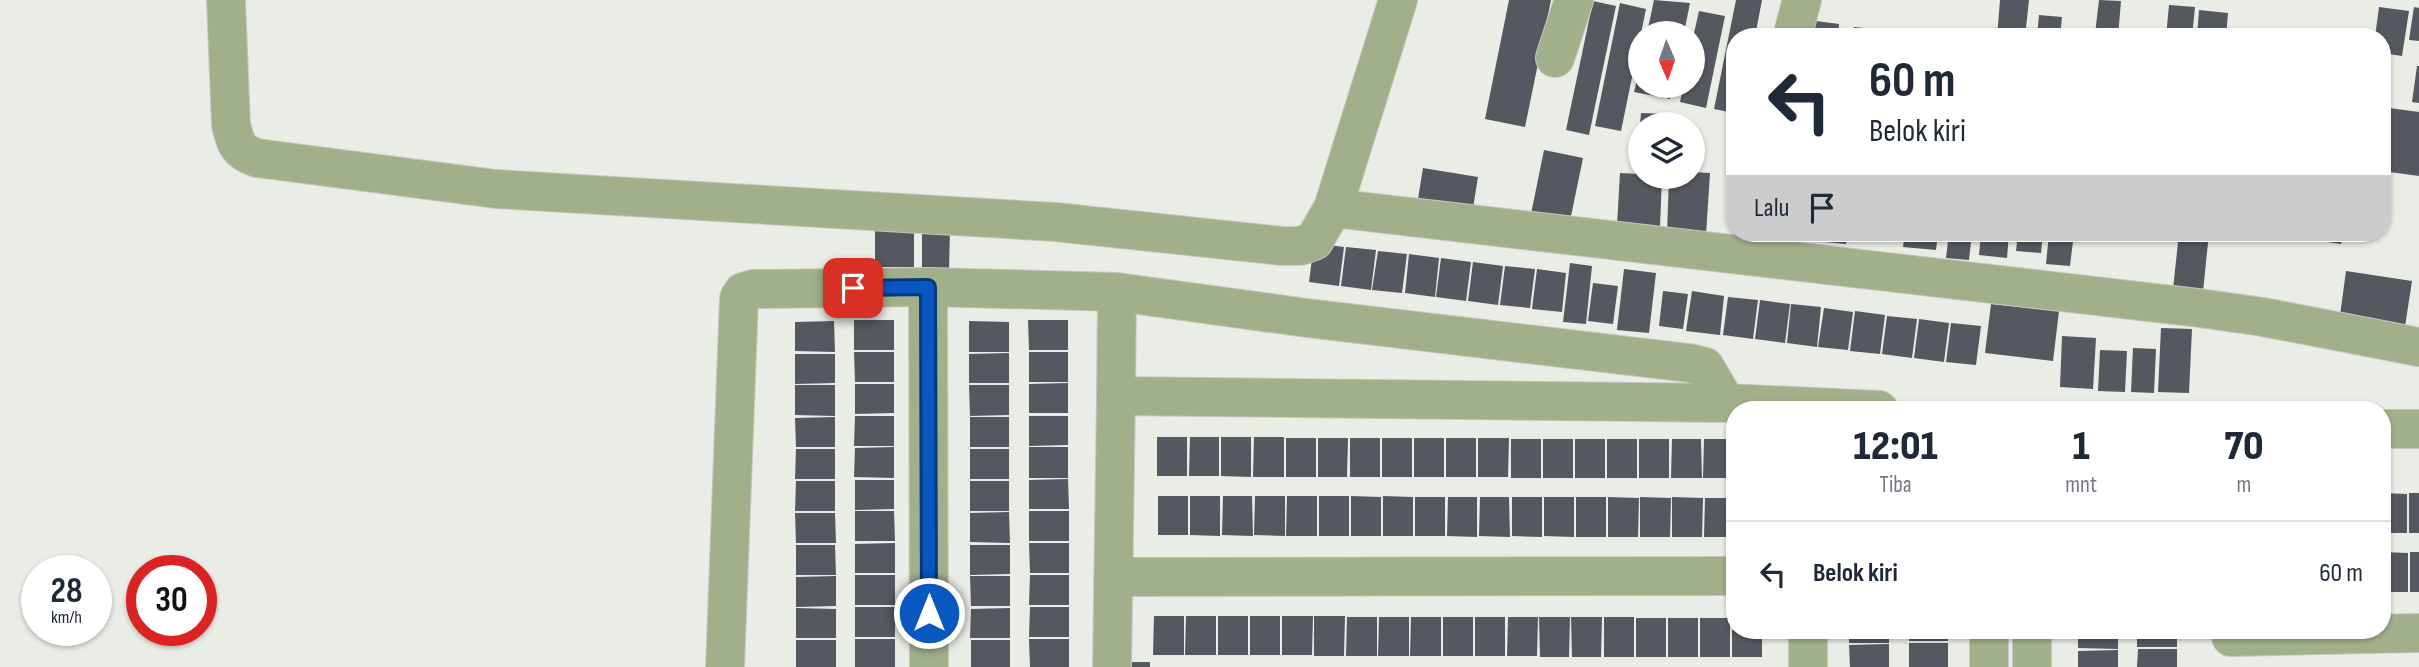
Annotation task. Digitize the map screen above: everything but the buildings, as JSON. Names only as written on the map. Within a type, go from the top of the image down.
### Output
[{"type":"street","points":[[226,0],[231,125],[236,144],[245,154],[257,158],[496,189],[1055,222],[1282,246],[1300,246],[1314,241],[1334,208],[1398,0]]},
{"type":"street","points":[[1555,58],[1574,0]]},
{"type":"street","points":[[1794,28],[1802,0]]},
{"type":"street","points":[[1334,208],[2199,308],[2263,317],[2419,347]]},
{"type":"street","points":[[928,287],[929,667]]},
{"type":"street","points":[[725,667],[739,298],[743,292],[753,289],[928,287],[1117,292],[1307,318],[1689,363],[1705,367],[1726,402]]},
{"type":"street","points":[[1112,667],[1117,292]]},
{"type":"street","points":[[1116,396],[1726,402]]},
{"type":"street","points":[[2391,429],[2419,429]]},
{"type":"street","points":[[1113,577],[1726,576]]},
{"type":"street","points":[[2391,635],[2419,633]]},
{"type":"street","points":[[1808,639],[1808,667]]},
{"type":"street","points":[[1989,639],[1989,667]]},
{"type":"street","points":[[2032,639],[2032,667]]},
{"type":"street","points":[[2231,645],[2325,639]]},
{"type":"route","points":[[853,288],[928,287],[929,613]]}]
